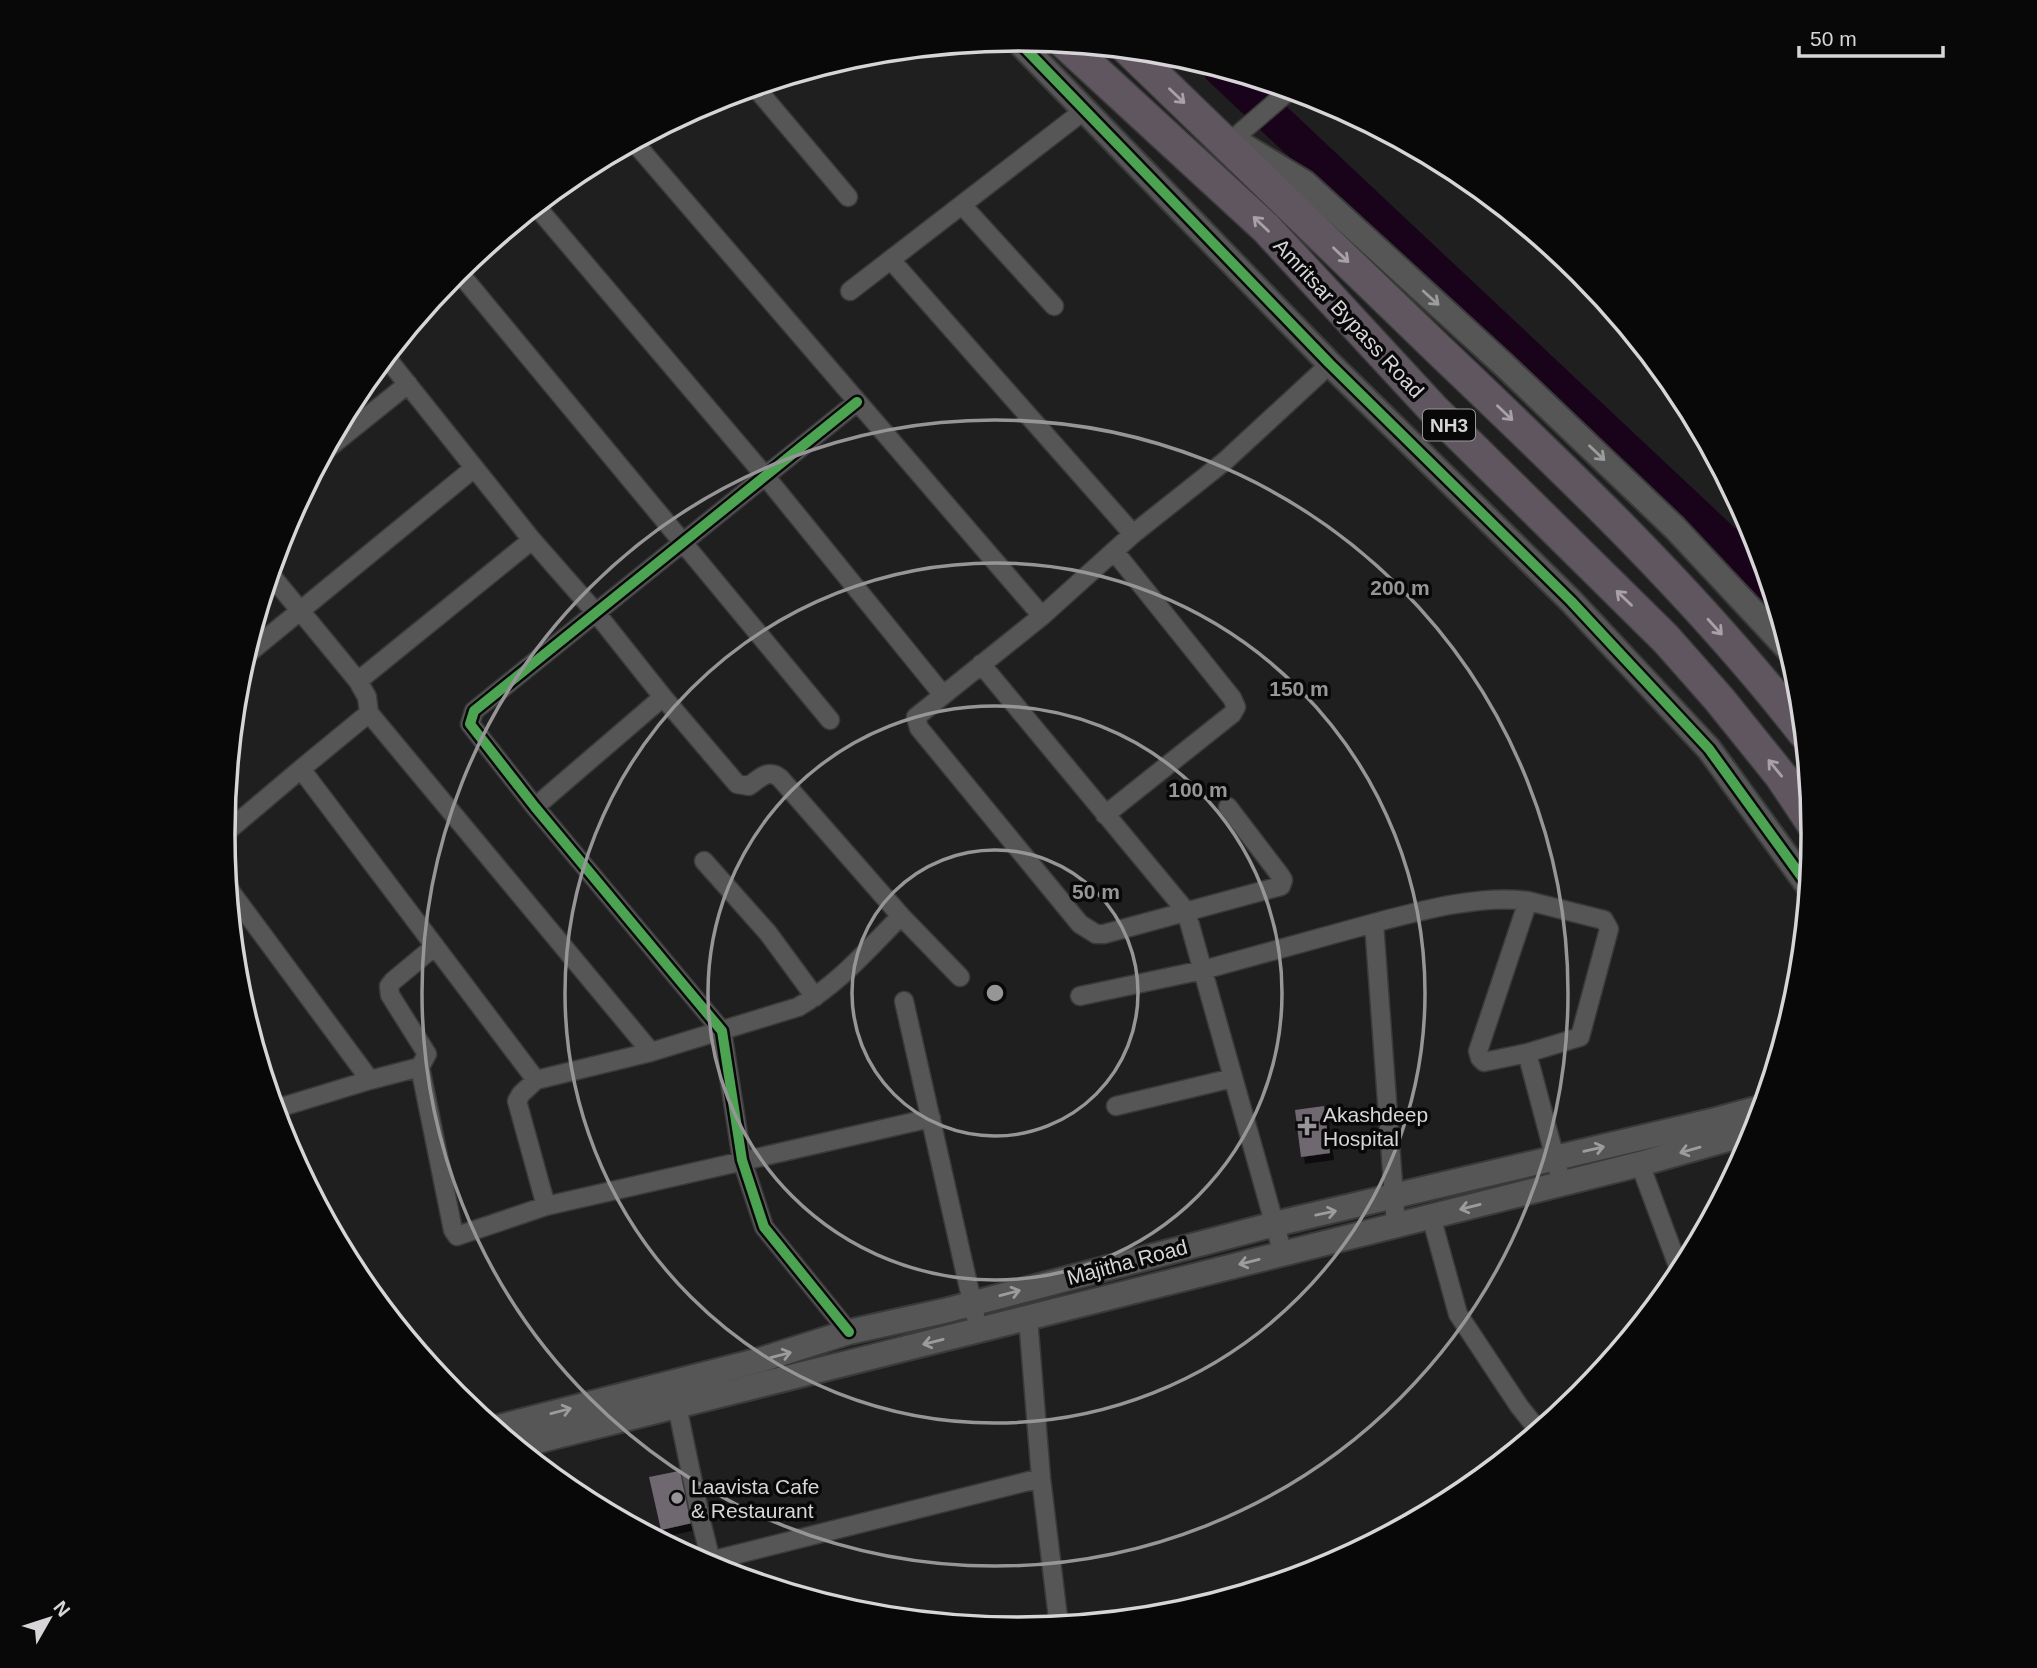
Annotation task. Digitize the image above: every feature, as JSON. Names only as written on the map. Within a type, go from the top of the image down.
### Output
[{"type":"highway","name":"Amritsar Bypass Road","points":[[1075,53],[1266,229],[1436,411],[1666,639],[1781,776],[1801,806]]},
{"type":"highway","name":"Amritsar Bypass Road","points":[[1140,60],[1618,524],[1717,628],[1793,720]]},
{"type":"main road","points":[[1028,51],[1330,364],[1571,601],[1709,748],[1800,875]]},
{"type":"main road","points":[[1204,121],[1305,183],[1504,365],[1675,528],[1776,636]]},
{"type":"main road","name":"Majitha Road","points":[[505,1425],[760,1360],[849,1332],[972,1303],[1275,1224],[1751,1110]]},
{"type":"main road","name":"Majitha Road","points":[[527,1443],[1562,1184],[1741,1135]]},
{"type":"street","points":[[761,94],[848,197]]},
{"type":"street","points":[[1233,139],[1282,97]]},
{"type":"street","points":[[850,291],[1086,109]]},
{"type":"street","points":[[640,149],[1042,615]]},
{"type":"street","points":[[962,205],[1054,306]]},
{"type":"street","points":[[542,213],[766,478],[943,695]]},
{"type":"street","points":[[891,260],[1133,534]]},
{"type":"street","points":[[465,280],[830,720]]},
{"type":"street","points":[[392,364],[532,540],[597,614],[663,698],[737,784],[749,786],[773,773],[780,778],[901,916],[960,977]]},
{"type":"street","points":[[1228,807],[1280,875],[1283,883],[1280,887],[1096,934],[1080,924],[919,728],[916,718],[1042,615],[1133,534],[1225,461],[1330,364]]},
{"type":"street","points":[[344,435],[408,384]]},
{"type":"street","points":[[849,1332],[764,1227],[742,1160],[722,1031],[535,807],[470,724],[474,711],[857,402]]},
{"type":"street","points":[[259,645],[474,469]]},
{"type":"street","points":[[358,681],[532,540]]},
{"type":"street","points":[[1105,815],[1232,714],[1236,707],[1233,698],[1114,551]]},
{"type":"street","points":[[277,583],[358,681],[367,697],[369,712],[651,1052]]},
{"type":"street","points":[[981,664],[1186,911],[1283,1254]]},
{"type":"street","points":[[535,807],[663,698]]},
{"type":"street","points":[[235,825],[369,712]]},
{"type":"street","points":[[301,769],[536,1080]]},
{"type":"street","points":[[704,861],[768,933],[816,998]]},
{"type":"street","points":[[1080,996],[1203,970],[1374,923],[1448,906],[1513,899],[1528,901],[1604,920],[1609,929],[1580,1037],[1527,1053],[1484,1062],[1478,1051],[1528,901]]},
{"type":"street","points":[[239,902],[370,1080]]},
{"type":"street","points":[[547,1206],[517,1101],[536,1080],[651,1052],[798,1007],[816,998],[901,916]]},
{"type":"street","points":[[1374,923],[1396,1225]]},
{"type":"street","points":[[435,946],[389,986],[390,995],[427,1054],[420,1067],[455,1234],[464,1235],[547,1206],[931,1118]]},
{"type":"street","points":[[904,1001],[978,1330]]},
{"type":"street","points":[[1527,1053],[1562,1184]]},
{"type":"street","points":[[285,1106],[420,1067]]},
{"type":"street","points":[[1116,1105],[1233,1078]]},
{"type":"street","points":[[1640,1164],[1676,1260]]},
{"type":"street","points":[[1431,1216],[1458,1314],[1534,1424]]},
{"type":"street","points":[[1028,1318],[1041,1478],[1058,1616]]},
{"type":"street","points":[[677,1406],[707,1552]]},
{"type":"street","points":[[724,1560],[1041,1478]]},
{"type":"building","points":[[1324,1106],[1330,1153],[1301,1157],[1295,1110]]},
{"type":"building","name":"Laavista Cafe & Restaurant","points":[[689,1469],[701,1521],[661,1530],[649,1477]]},
{"type":"waterway","points":[[1234,81],[1756,572]]},
{"type":"cycle path","points":[[1028,51],[1330,364],[1571,601],[1709,749],[1800,875]]},
{"type":"cycle path","points":[[849,1332],[764,1227],[742,1160],[722,1031],[535,807],[470,724],[474,711],[857,402]]},
{"type":"place","name":"Akashdeep Hospital","points":[[1307,1126]]},
{"type":"place","name":"Laavista Cafe & Restaurant","points":[[677,1498]]}]
